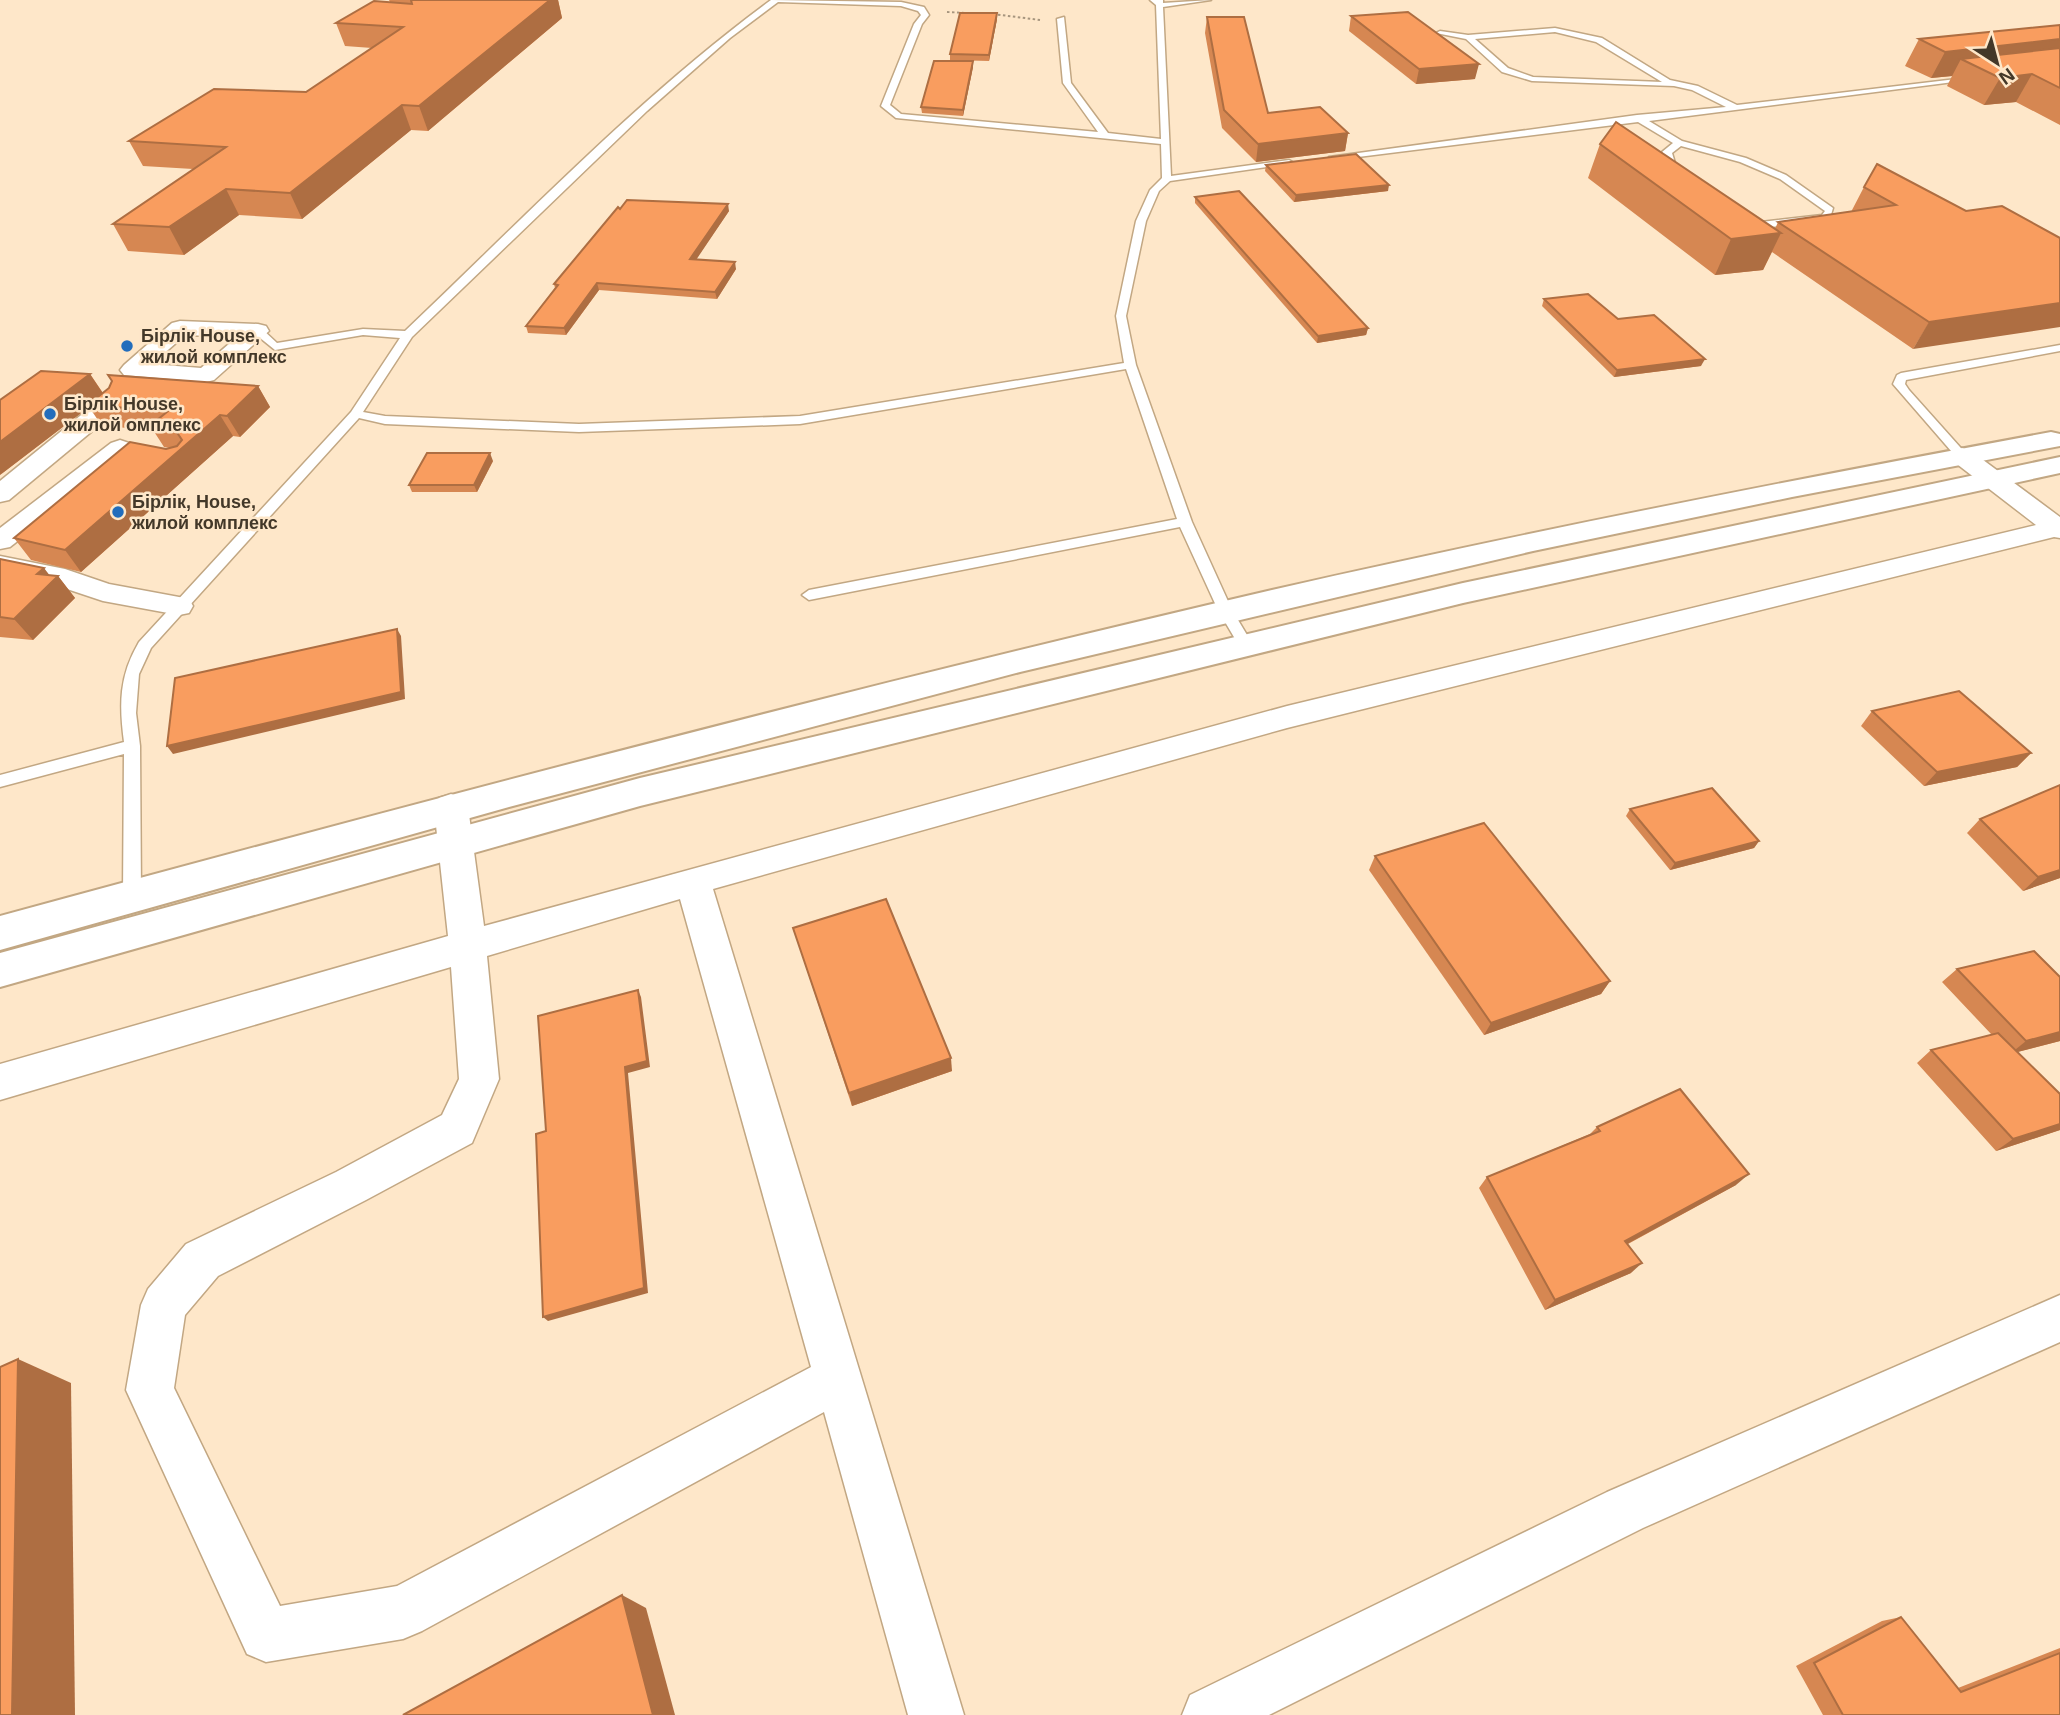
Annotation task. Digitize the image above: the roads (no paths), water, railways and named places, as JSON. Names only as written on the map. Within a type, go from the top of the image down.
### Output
[{"type":"main road","points":[[0,970],[453,825],[1225,610],[1441,561],[1962,456],[2060,439]]},
{"type":"main road","points":[[0,933],[132,896],[453,825],[640,792],[1463,593],[2060,465]]},
{"type":"street","points":[[0,494],[111,403]]},
{"type":"street","points":[[0,541],[132,451],[51,453]]},
{"type":"street","points":[[1962,456],[2059,528]]},
{"type":"street","points":[[0,1082],[693,881],[1287,717],[2059,528]]},
{"type":"street","points":[[0,565],[65,578],[103,593],[179,606]]},
{"type":"street","points":[[453,825],[468,947],[479,1079],[457,1129],[202,1261],[164,1305],[150,1390],[266,1635],[403,1612],[837,1379]]},
{"type":"street","points":[[693,881],[936,1715]]},
{"type":"street","points":[[1210,1715],[1625,1510],[2060,1318]]},
{"type":"lane","points":[[132,896],[132,746],[128,713],[131,674],[144,646],[356,414],[408,334],[644,108],[727,36],[776,0],[901,4],[921,9],[925,15],[918,24],[885,106],[899,116],[1165,142]]},
{"type":"lane","points":[[1167,179],[1158,2],[1207,0]]},
{"type":"lane","points":[[1061,21],[1066,83],[1105,135]]},
{"type":"lane","points":[[1440,33],[1468,37],[1555,30],[1584,35],[1599,40],[1674,85]]},
{"type":"lane","points":[[1468,37],[1505,70],[1532,79],[1674,85],[1695,88],[1734,107]]},
{"type":"lane","points":[[1319,159],[1981,78]]},
{"type":"lane","points":[[1637,118],[1679,143],[1744,160],[1783,177],[1830,210],[1825,218],[1761,225],[1736,221]]},
{"type":"lane","points":[[1679,143],[1667,152],[1674,174],[1684,181]]},
{"type":"lane","points":[[1246,645],[1225,610],[1185,522],[1130,365],[1121,316],[1141,221],[1155,190],[1167,179],[1306,161]]},
{"type":"lane","points":[[258,331],[275,347],[363,332],[408,334]]},
{"type":"lane","points":[[1962,456],[1904,392],[1899,384],[1900,377],[2060,348]]},
{"type":"lane","points":[[356,414],[385,420],[579,428],[800,420],[1130,365]]},
{"type":"lane","points":[[808,595],[1185,522]]},
{"type":"lane","points":[[0,781],[132,746]]},
{"type":"place","name":"Бірлік House, жилой комплекс","points":[[127,346]]},
{"type":"place","name":"Бірлік House, жилой омплекс","points":[[50,414]]},
{"type":"place","name":"Бірлік, House, жилой комплекс","points":[[118,512]]}]
